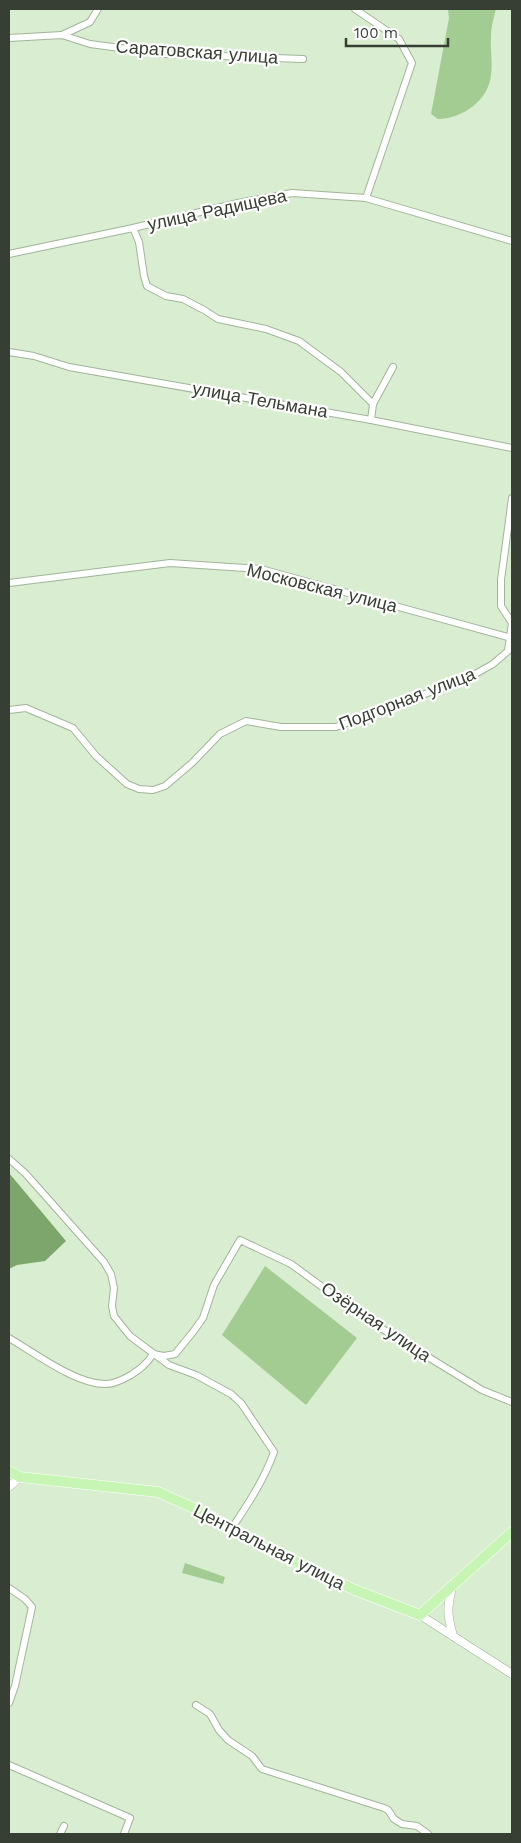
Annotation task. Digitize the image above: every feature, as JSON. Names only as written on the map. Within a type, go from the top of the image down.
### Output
[{"type":"main road","name":"Центральная улица","points":[[9,1471],[20,1477],[158,1492],[207,1514],[262,1545],[355,1590],[420,1615]]},
{"type":"main road","points":[[420,1615],[512,1532]]},
{"type":"street","points":[[9,38],[62,35],[90,22],[98,9]]},
{"type":"street","points":[[355,9],[398,38],[412,62],[366,198]]},
{"type":"street","name":"Саратовская улица","points":[[62,35],[90,44],[165,54],[303,59]]},
{"type":"street","name":"улица Радищева","points":[[9,254],[133,228],[238,203],[292,193],[366,198],[512,241]]},
{"type":"street","points":[[133,228],[140,242],[147,286],[166,296],[182,299],[218,319],[266,329],[299,341],[341,372],[374,404]]},
{"type":"street","name":"улица Тельмана","points":[[9,352],[34,356],[69,367],[371,420],[512,448]]},
{"type":"street","points":[[371,420],[374,404],[393,367]]},
{"type":"street","points":[[511,638],[512,623],[501,606],[501,580],[512,498]]},
{"type":"street","name":"Московская улица","points":[[9,583],[170,563],[261,569],[511,638]]},
{"type":"street","name":"Подгорная улица","points":[[9,710],[26,708],[73,728],[96,756],[127,784],[139,789],[153,790],[165,786],[192,763],[220,734],[246,721],[281,726],[336,727],[468,678],[493,664],[508,651],[511,638]]},
{"type":"street","points":[[9,1159],[25,1173],[104,1262],[111,1274],[114,1288],[112,1306],[114,1316],[130,1336],[169,1365],[196,1375],[231,1394],[241,1403],[274,1452],[268,1469],[232,1528]]},
{"type":"street","name":"Озёрная улица","points":[[153,1354],[164,1356],[175,1354],[194,1332],[203,1318],[214,1285],[240,1240],[291,1264],[366,1319],[482,1390],[512,1402]]},
{"type":"street","points":[[9,1338],[68,1373],[87,1381],[106,1384],[123,1380],[149,1362],[153,1354]]},
{"type":"street","points":[[9,1487],[20,1477]]},
{"type":"street","points":[[453,1586],[447,1616],[453,1636]]},
{"type":"street","points":[[9,1588],[25,1599],[32,1607],[15,1686],[9,1703]]},
{"type":"street","name":"Центральная улица","points":[[420,1615],[512,1674]]},
{"type":"street","points":[[196,1705],[210,1714],[219,1730],[228,1740],[252,1756],[262,1769],[384,1808],[388,1810],[394,1819],[402,1824],[417,1826],[428,1834]]},
{"type":"street","points":[[9,1765],[130,1818],[124,1834]]},
{"type":"street","points":[[60,1834],[64,1826]]},
{"type":"shaded area","points":[[448,9],[496,9],[491,33],[492,70],[489,84],[480,100],[465,112],[456,116],[438,119],[431,114],[449,18]]},
{"type":"shaded area","points":[[9,1173],[66,1241],[45,1261],[17,1265],[9,1269]]},
{"type":"shaded area","points":[[265,1266],[357,1338],[306,1405],[222,1335]]},
{"type":"shaded area","points":[[185,1563],[225,1577],[223,1584],[182,1573]]}]
